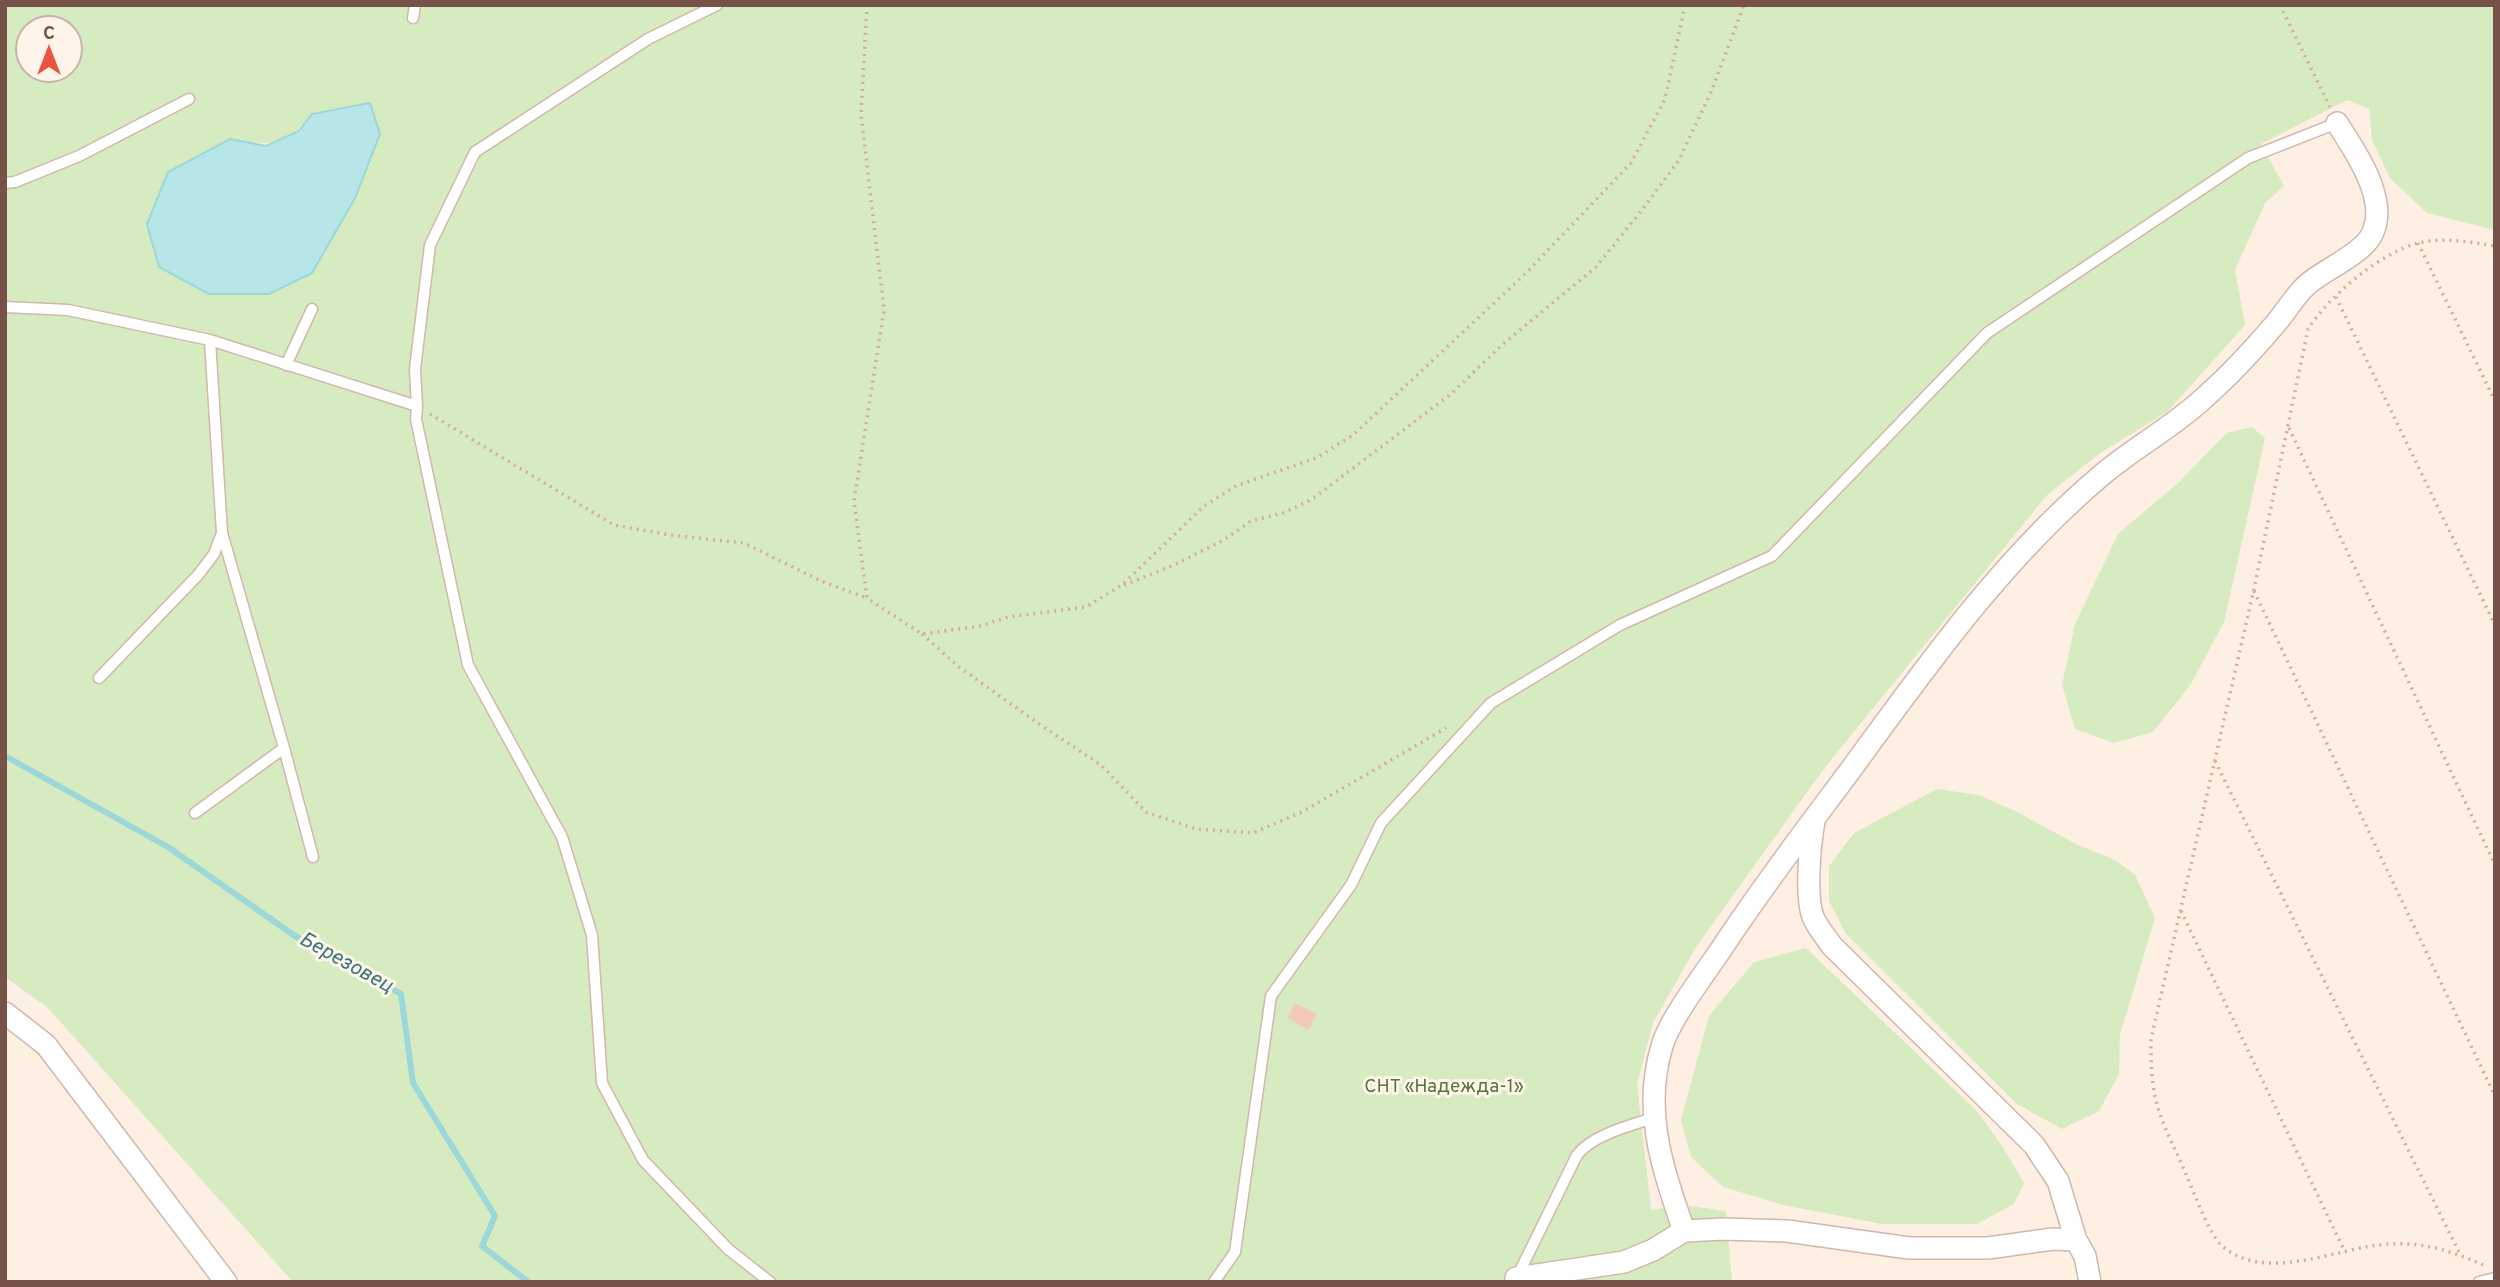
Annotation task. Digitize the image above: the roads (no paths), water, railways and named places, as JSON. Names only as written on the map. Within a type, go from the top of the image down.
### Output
[{"type":"street","points":[[1684,1231],[1664,1172],[1653,1118],[1654,1080],[1663,1042],[1752,902],[1935,654],[2048,522],[2106,471],[2205,398],[2276,323],[2306,285],[2349,257],[2373,235],[2378,213],[2368,176],[2337,122]]},
{"type":"street","points":[[1815,818],[1810,845],[1809,877],[1813,917],[1832,946],[2034,1145],[2058,1181],[2076,1240],[2085,1256],[2090,1282]]},
{"type":"street","points":[[5,1013],[46,1045],[226,1282]]},
{"type":"street","points":[[1514,1280],[1624,1262],[1653,1250],[1684,1231],[1787,1231],[1909,1248],[1988,1248],[2076,1240]]},
{"type":"lane","points":[[413,18],[415,5]]},
{"type":"lane","points":[[717,5],[648,38],[475,152],[430,245],[415,369],[416,419],[468,665],[562,837],[592,935],[601,1083],[643,1160],[728,1249],[770,1282]]},
{"type":"lane","points":[[5,183],[15,182],[79,156],[189,99]]},
{"type":"lane","points":[[1214,1282],[1234,1252],[1271,996],[1351,885],[1381,822],[1491,703],[1620,625],[1772,556],[1987,333],[2248,158],[2337,122]]},
{"type":"lane","points":[[5,307],[68,310],[210,340],[417,406]]},
{"type":"lane","points":[[286,365],[312,309]]},
{"type":"lane","points":[[210,340],[222,533],[313,857]]},
{"type":"lane","points":[[99,678],[198,575],[214,554],[222,533]]},
{"type":"lane","points":[[195,813],[284,748]]},
{"type":"lane","points":[[1514,1280],[1584,1146],[1653,1118]]},
{"type":"lane","points":[[2479,1282],[2492,1273]]},
{"type":"water","points":[[370,103],[380,134],[355,198],[312,273],[269,294],[209,294],[159,267],[147,224],[168,172],[230,139],[266,146],[299,131],[312,114]]},
{"type":"waterway","name":"Березовец","points":[[5,756],[168,847],[295,936],[401,994],[413,1083],[495,1216],[482,1246],[528,1282]]},
{"type":"park label","name":"СНТ «Надежда-1»","points":[[1444,1087]]}]
